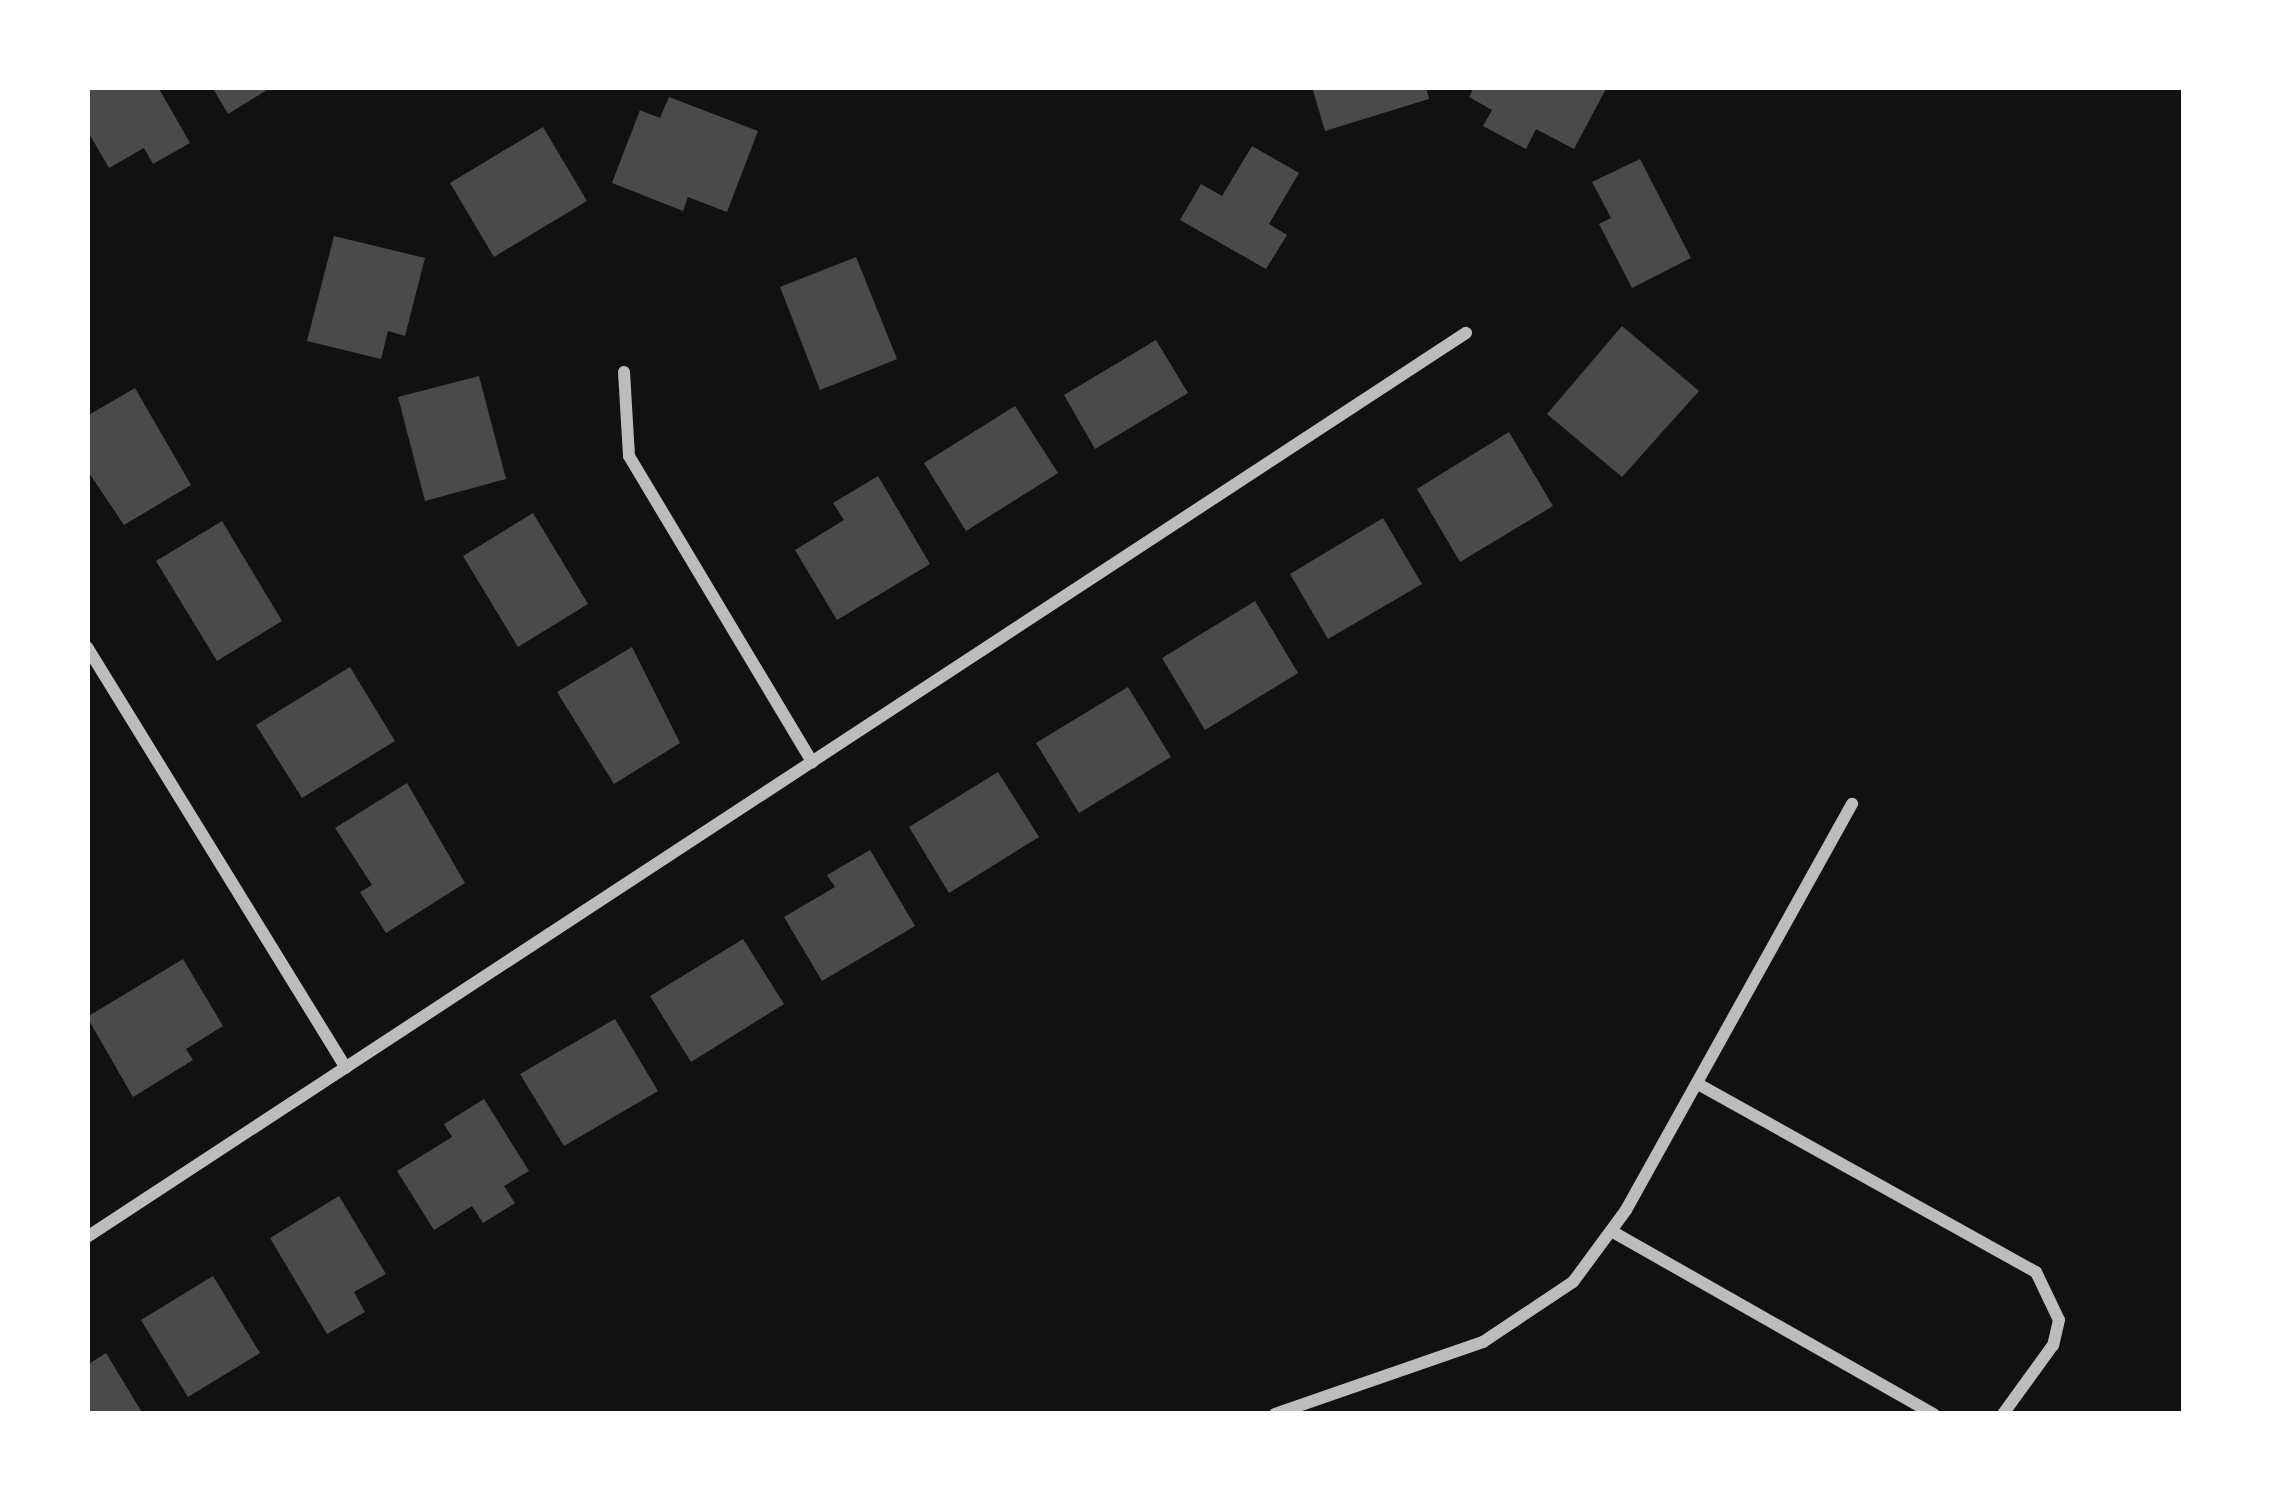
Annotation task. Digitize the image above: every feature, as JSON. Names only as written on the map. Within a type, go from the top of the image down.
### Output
[{"type":"street","points":[[87,1237],[1466,333]]},
{"type":"street","points":[[624,372],[629,456],[812,762]]},
{"type":"street","points":[[87,647],[346,1067]]},
{"type":"street","points":[[1275,1414],[1483,1342],[1573,1282],[1613,1232],[1852,804]]},
{"type":"street","points":[[1698,1084],[2036,1272],[2052,1292],[2056,1332],[2027,1391],[2002,1414]]},
{"type":"street","points":[[1613,1232],[1934,1414]]},
{"type":"building","points":[[87,87],[158,87],[190,143],[153,164],[144,148],[109,168],[87,130]]},
{"type":"building","points":[[212,87],[272,87],[228,114]]},
{"type":"building","points":[[1312,87],[1426,87],[1429,99],[1325,131]]},
{"type":"building","points":[[1474,87],[1607,87],[1574,149],[1536,129],[1526,149],[1483,126],[1492,110],[1469,97]]},
{"type":"building","points":[[669,97],[758,131],[727,212],[688,197],[683,211],[612,183],[640,110],[660,118]]},
{"type":"building","points":[[543,127],[587,201],[494,257],[450,183]]},
{"type":"building","points":[[1252,146],[1299,173],[1269,224],[1287,235],[1266,269],[1180,220],[1201,184],[1222,196]]},
{"type":"building","points":[[1640,159],[1691,258],[1632,288],[1599,224],[1611,218],[1592,182]]},
{"type":"building","points":[[334,236],[425,258],[405,336],[388,331],[381,359],[307,341]]},
{"type":"building","points":[[856,257],[897,359],[820,390],[780,287]]},
{"type":"building","points":[[1622,326],[1699,391],[1622,477],[1547,414]]},
{"type":"building","points":[[1156,340],[1188,393],[1095,449],[1064,395]]},
{"type":"building","points":[[479,376],[506,479],[425,501],[398,397]]},
{"type":"building","points":[[135,388],[191,485],[124,525],[87,470],[87,416]]},
{"type":"building","points":[[1015,406],[1058,473],[966,531],[924,463]]},
{"type":"building","points":[[1509,432],[1553,506],[1460,562],[1417,489]]},
{"type":"building","points":[[878,476],[930,564],[837,620],[795,550],[844,520],[833,503]]},
{"type":"building","points":[[533,513],[588,604],[518,647],[463,556]]},
{"type":"building","points":[[1383,518],[1422,584],[1328,639],[1290,574]]},
{"type":"building","points":[[222,521],[282,621],[217,661],[156,561]]},
{"type":"building","points":[[1255,601],[1298,673],[1205,730],[1162,658]]},
{"type":"building","points":[[632,647],[680,743],[614,784],[557,692]]},
{"type":"building","points":[[350,667],[395,741],[302,798],[256,725]]},
{"type":"building","points":[[1128,687],[1171,757],[1079,813],[1036,743]]},
{"type":"building","points":[[998,772],[1039,837],[949,893],[909,827]]},
{"type":"building","points":[[407,783],[465,883],[386,933],[360,892],[372,885],[335,828]]},
{"type":"building","points":[[870,850],[915,926],[822,981],[784,917],[835,887],[827,875]]},
{"type":"building","points":[[743,939],[784,1004],[691,1062],[650,996]]},
{"type":"building","points":[[183,959],[223,1026],[186,1049],[193,1060],[133,1097],[87,1017]]},
{"type":"building","points":[[615,1019],[658,1091],[564,1146],[520,1074]]},
{"type":"building","points":[[484,1099],[529,1171],[504,1186],[515,1203],[483,1223],[472,1206],[434,1230],[397,1171],[452,1137],[444,1124]]},
{"type":"building","points":[[339,1196],[386,1274],[354,1292],[365,1312],[327,1334],[270,1238]]},
{"type":"building","points":[[213,1276],[260,1353],[188,1397],[141,1320]]},
{"type":"building","points":[[106,1353],[143,1414],[87,1414],[87,1365]]}]
